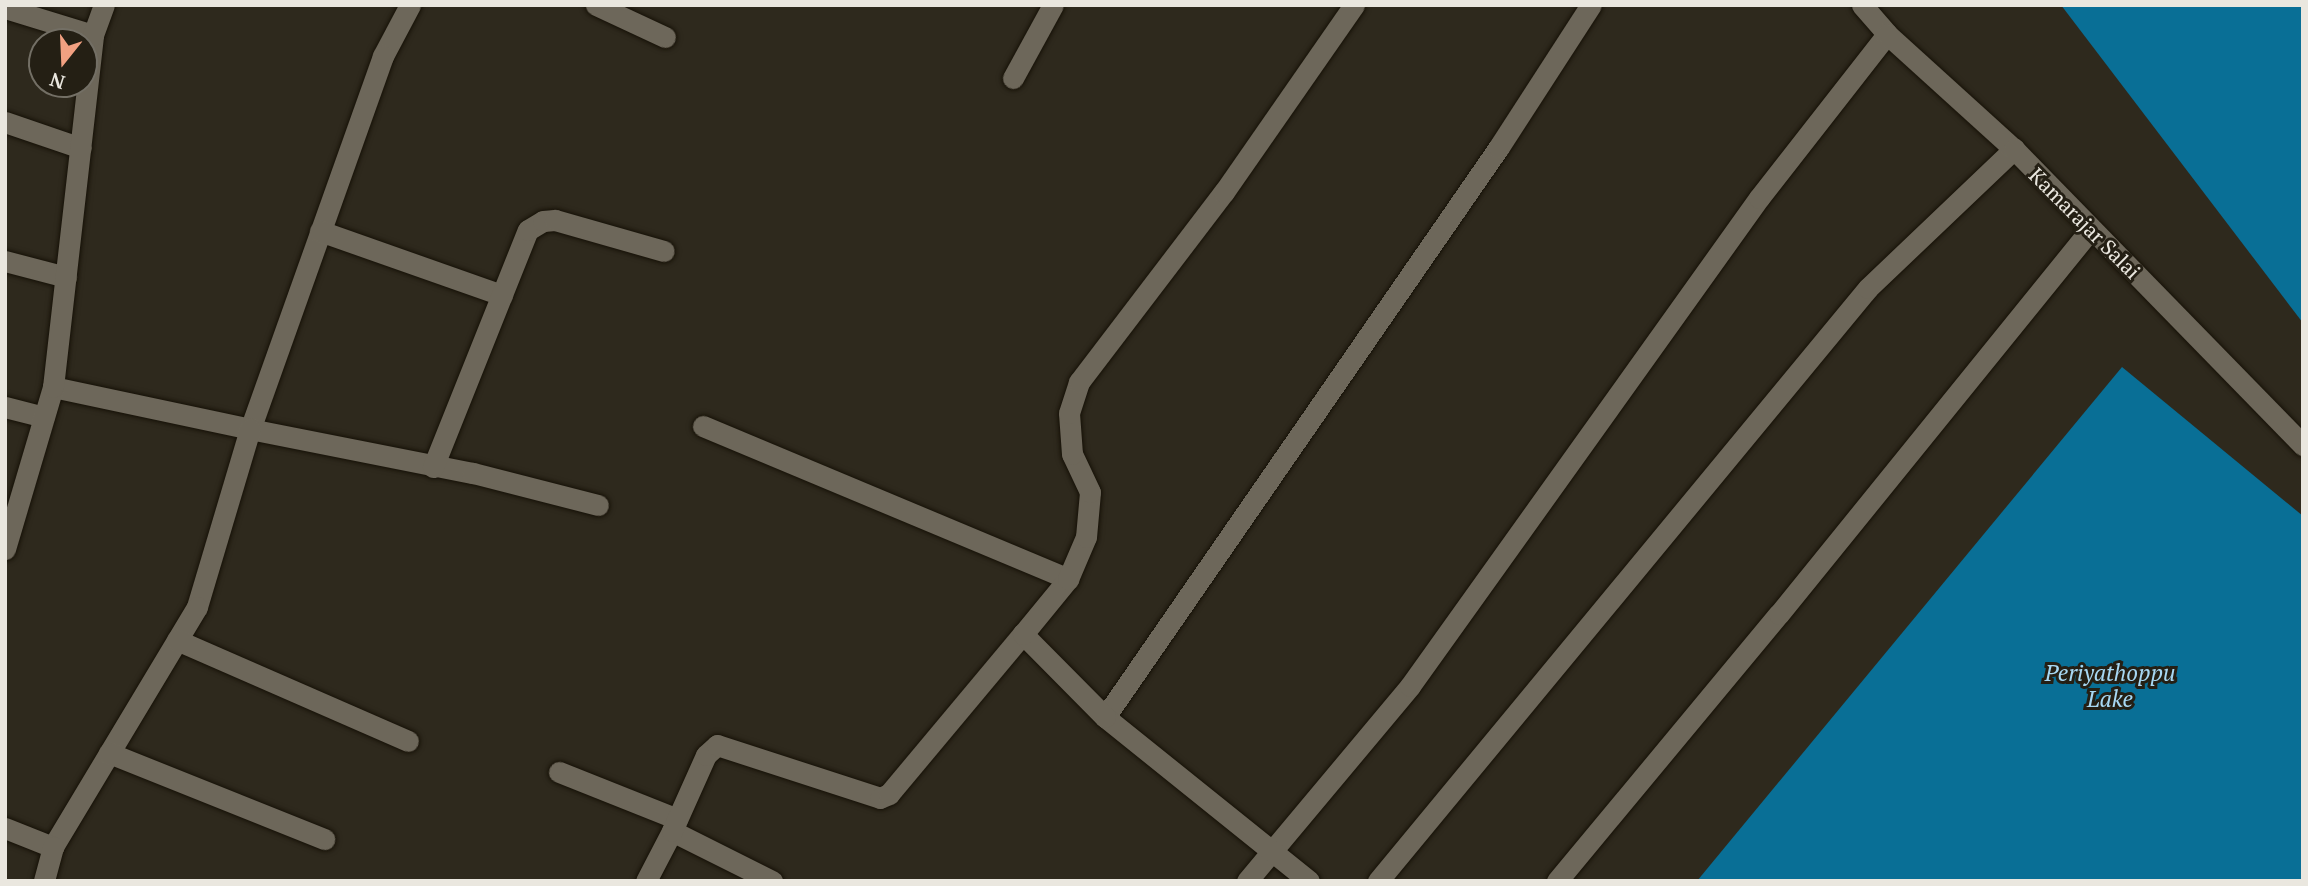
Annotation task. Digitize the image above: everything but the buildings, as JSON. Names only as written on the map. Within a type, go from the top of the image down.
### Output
[{"type":"street","points":[[96,28],[104,5]]},
{"type":"street","points":[[44,881],[53,847],[197,607],[250,429],[320,231],[383,56],[410,5]]},
{"type":"street","points":[[596,5],[665,37]]},
{"type":"street","points":[[1013,78],[1053,5]]},
{"type":"street","points":[[646,881],[675,825],[706,755],[717,745],[872,797],[889,794],[1023,635],[1068,579],[1086,537],[1090,492],[1072,454],[1069,413],[1079,382],[1224,192],[1354,5]]},
{"type":"street","points":[[1105,717],[1452,216],[1591,5]]},
{"type":"street","name":"Kamarajar Salai","points":[[1862,5],[1886,34],[2014,149],[2303,445]]},
{"type":"street","points":[[5,8],[70,28]]},
{"type":"street","points":[[1247,881],[1410,686],[1759,198],[1886,34]]},
{"type":"street","points":[[5,549],[53,387],[86,98]]},
{"type":"street","points":[[5,122],[81,148]]},
{"type":"street","points":[[1378,881],[1868,288],[2014,149]]},
{"type":"street","points":[[433,467],[528,230],[543,221],[555,220],[664,251]]},
{"type":"street","points":[[1557,881],[1770,625],[2091,229]]},
{"type":"street","points":[[320,231],[502,295]]},
{"type":"street","points":[[5,261],[66,277]]},
{"type":"street","points":[[53,387],[433,467],[473,473],[598,505]]},
{"type":"street","points":[[5,407],[44,418]]},
{"type":"street","points":[[704,426],[1068,579]]},
{"type":"street","points":[[1023,635],[1105,717],[1309,881]]},
{"type":"street","points":[[177,640],[408,741]]},
{"type":"street","points":[[109,753],[324,839]]},
{"type":"street","points":[[559,772],[675,825],[772,881]]},
{"type":"street","points":[[5,828],[53,847]]},
{"type":"water","points":[[2061,5],[2303,5],[2303,323]]},
{"type":"water","name":"Periyathoppu Lake","points":[[2122,367],[2303,516],[2303,881],[1697,881]]}]
